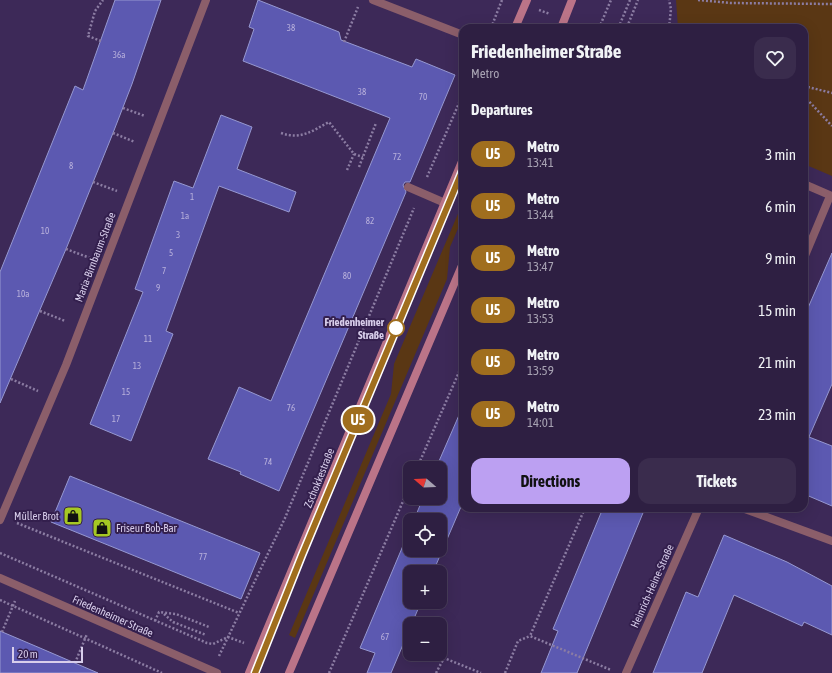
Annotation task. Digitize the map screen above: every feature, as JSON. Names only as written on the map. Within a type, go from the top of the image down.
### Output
[{"type":"main road","points":[[517,24],[527,0]]},
{"type":"main road","points":[[563,24],[572,0]]},
{"type":"main road","name":"Zschokkestraße","points":[[249,673],[459,168]]},
{"type":"main road","points":[[288,673],[459,272]]},
{"type":"street","name":"Maria-Birnbaum-Straße","points":[[1,518],[81,327],[206,0]]},
{"type":"street","points":[[373,0],[459,33]]},
{"type":"street","points":[[808,186],[831,196],[808,249]]},
{"type":"street","points":[[408,187],[445,203]]},
{"type":"street","name":"Heinrich-Heine-Straße","points":[[626,673],[696,512]]},
{"type":"street","points":[[753,512],[832,541]]},
{"type":"street","name":"Friedenheimer Straße","points":[[0,578],[217,673]]},
{"type":"path","points":[[100,41],[88,36],[95,12],[103,0]]},
{"type":"path","points":[[344,42],[360,0]]},
{"type":"path","points":[[493,24],[502,0]]},
{"type":"path","points":[[601,24],[611,0]]},
{"type":"path","points":[[620,24],[630,0]]},
{"type":"path","points":[[628,24],[638,0]]},
{"type":"path","points":[[669,0],[671,9],[669,24]]},
{"type":"path","points":[[698,0],[731,4],[832,4]]},
{"type":"path","points":[[808,87],[832,93]]},
{"type":"path","points":[[808,100],[832,126]]},
{"type":"path","points":[[228,637],[285,518],[420,192],[459,103]]},
{"type":"path","points":[[123,108],[159,122]]},
{"type":"path","points":[[281,133],[292,137],[306,134],[329,122],[354,154],[362,157]]},
{"type":"path","points":[[359,167],[376,123]]},
{"type":"path","points":[[113,134],[150,147]]},
{"type":"path","points":[[347,170],[354,154]]},
{"type":"path","points":[[93,182],[131,196]]},
{"type":"path","points":[[66,249],[105,264]]},
{"type":"path","points":[[40,311],[81,327]]},
{"type":"path","points":[[420,461],[459,372]]},
{"type":"path","points":[[11,379],[52,397]]},
{"type":"path","points":[[329,673],[403,501]]},
{"type":"path","points":[[506,673],[518,641],[530,636],[582,512]]},
{"type":"path","points":[[1,518],[239,613]]},
{"type":"path","points":[[0,553],[207,643]]},
{"type":"path","points":[[2,632],[21,588]]},
{"type":"path","points":[[0,600],[162,673]]},
{"type":"path","points":[[155,621],[159,612],[163,614],[176,614],[209,627]]},
{"type":"path","points":[[163,614],[173,622],[206,635]]},
{"type":"path","points":[[74,663],[93,619]]},
{"type":"path","points":[[530,636],[614,671]]},
{"type":"path","points":[[436,673],[444,658],[481,673]]},
{"type":"shaded area","points":[[676,0],[832,0],[832,176],[808,166],[808,24],[678,24]]},
{"type":"shaded area","points":[[459,211],[459,226],[450,247],[447,279],[295,638],[289,635],[391,394],[394,364]]},
{"type":"building","points":[[115,0],[161,0],[132,84],[113,133],[66,249],[0,403],[0,272],[75,86],[83,90]]},
{"type":"building","points":[[258,0],[339,32],[341,40],[412,67],[416,59],[455,75],[410,182],[405,182],[403,185],[406,192],[279,491],[240,474],[241,472],[208,459],[239,387],[271,401],[390,118],[243,61],[254,29],[249,27]]},
{"type":"building","points":[[221,115],[252,127],[237,169],[296,192],[289,212],[219,186],[166,331],[173,334],[131,441],[90,424],[143,292],[135,289],[174,181],[193,188]]},
{"type":"building","points":[[832,253],[832,384],[809,437],[832,446],[832,506],[808,496],[808,308]]},
{"type":"building","points":[[459,415],[459,511],[447,539],[447,513],[417,513],[420,505],[447,505],[447,461],[439,461]]},
{"type":"building","points":[[70,476],[260,553],[241,599],[51,522]]},
{"type":"building","points":[[601,512],[643,512],[577,673],[541,673],[558,631],[553,629]]},
{"type":"building","points":[[724,535],[787,562],[832,586],[832,635],[804,622],[802,626],[734,595],[702,673],[653,673],[686,592],[698,597]]},
{"type":"building","points":[[403,546],[403,557],[439,557],[436,565],[403,565],[403,609],[418,609],[415,617],[403,617],[403,645],[391,673],[367,673],[375,653],[360,648]]},
{"type":"building","points":[[0,631],[40,648],[98,673],[0,673]]},
{"type":"metro line","name":"U5","points":[[255,673],[302,555],[459,179]]},
{"type":"place","name":"Friedenheimer Straße","points":[[396,328]]},
{"type":"place","name":"Müller Brot","points":[[73,516]]},
{"type":"place","name":"Friseur Bob-Bar","points":[[102,528]]}]
